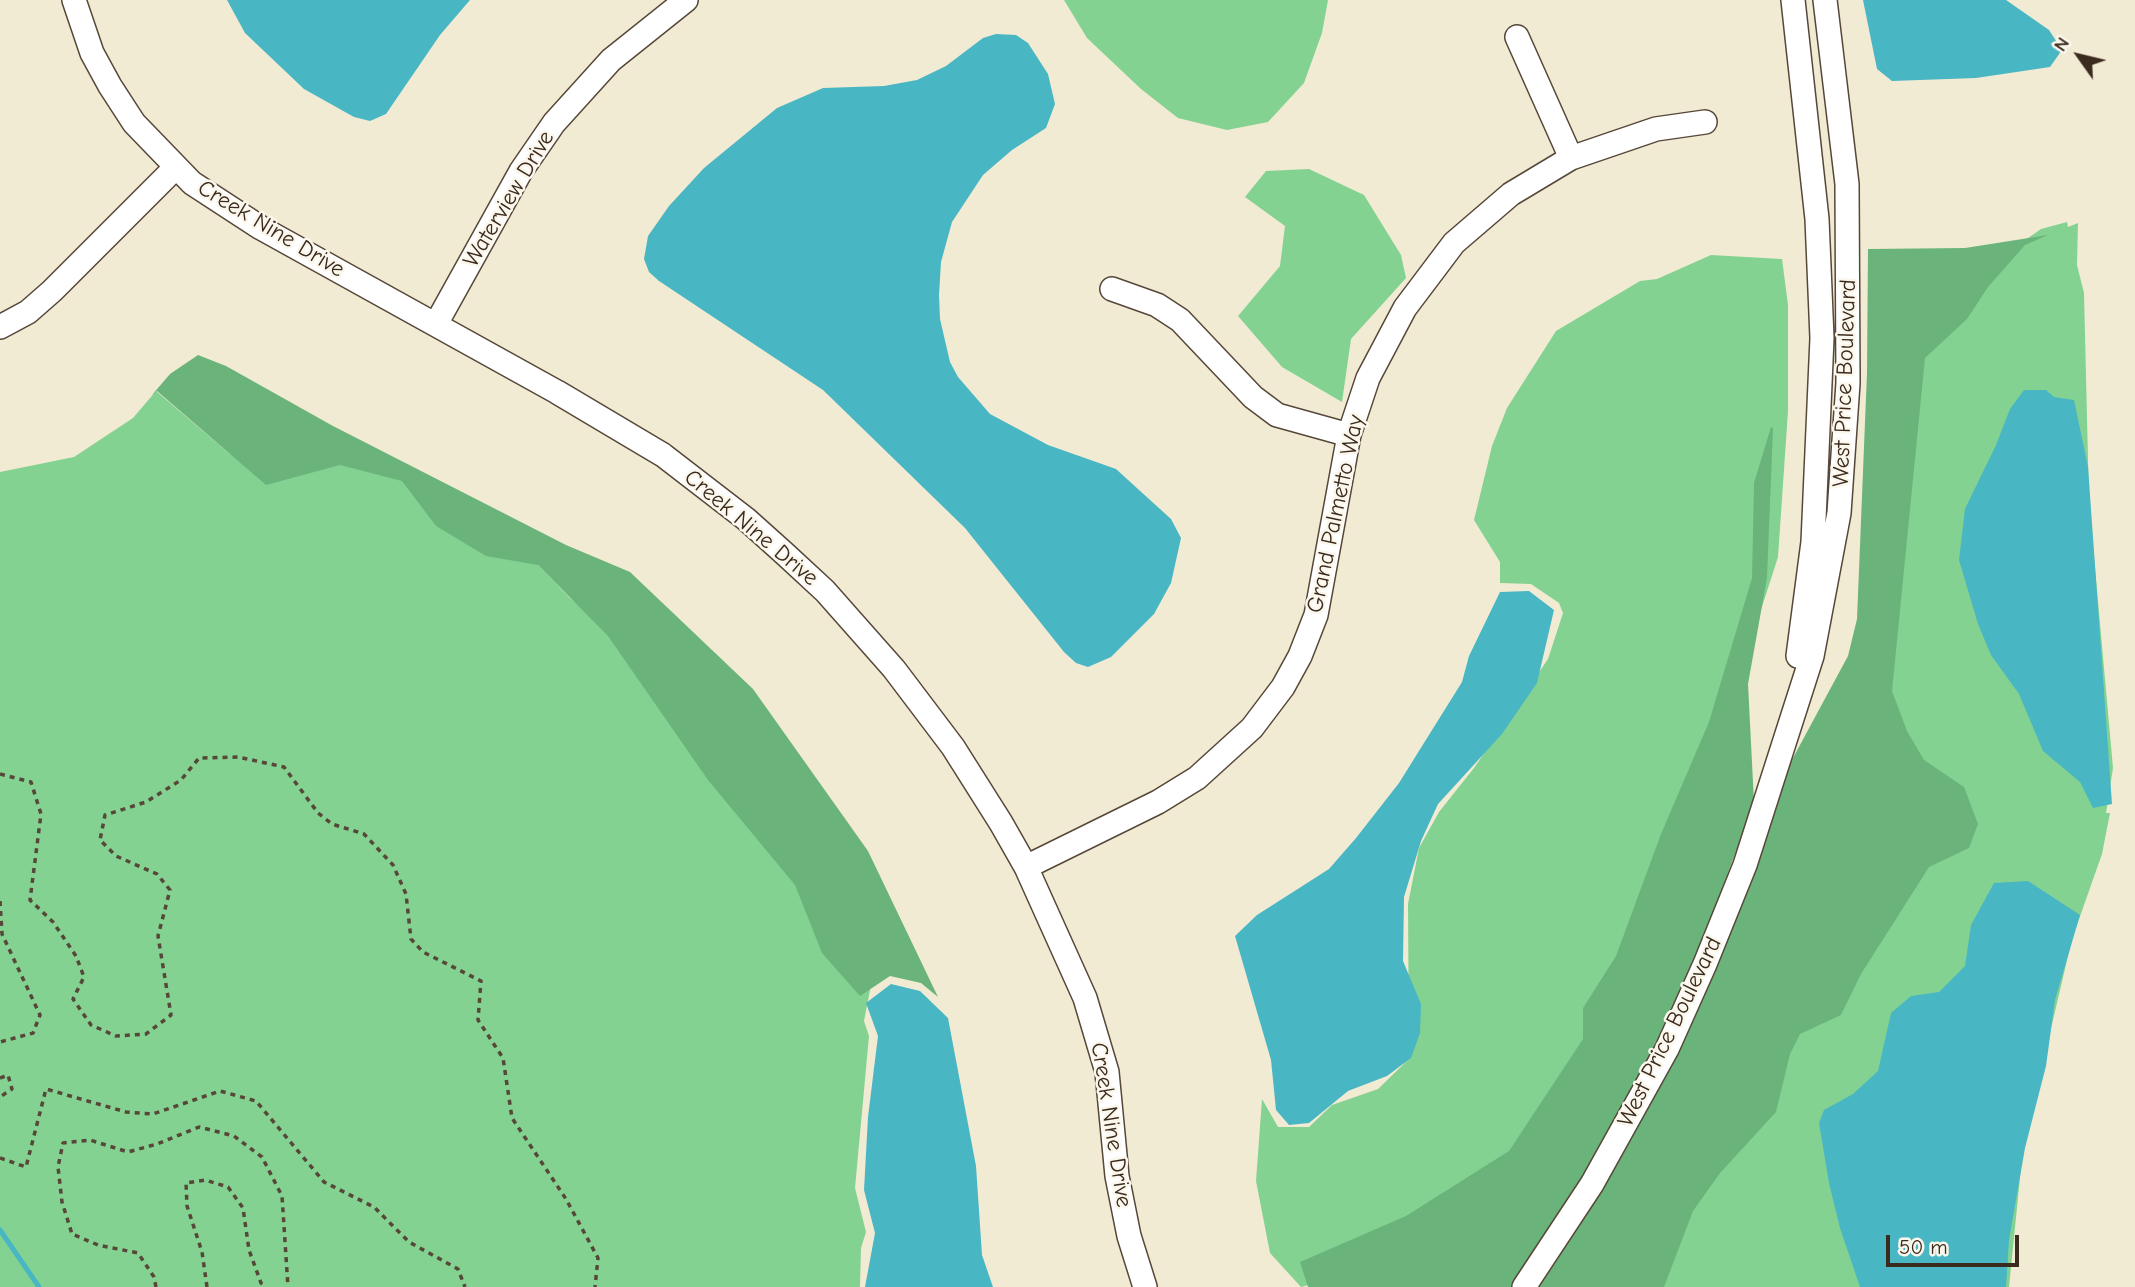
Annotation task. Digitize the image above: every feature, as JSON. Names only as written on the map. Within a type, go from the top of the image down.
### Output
[{"type":"street","name":"Creek Nine Drive","points":[[74,0],[92,53],[110,86],[134,123],[192,183],[261,228],[436,324],[663,455],[786,554],[859,627],[918,700],[977,784],[1026,867],[1068,958],[1097,1035],[1110,1090],[1121,1196],[1145,1287]]},
{"type":"street","name":"Waterview Drive","points":[[436,324],[521,171],[554,123],[611,60],[687,0]]},
{"type":"street","name":"West Price Boulevard","points":[[1778,760],[1799,651],[1813,542],[1822,351],[1817,219],[1793,0]]},
{"type":"street","name":"West Price Boulevard","points":[[1524,1287],[1592,1184],[1667,1049],[1745,864],[1812,656],[1836,537],[1849,371],[1847,196],[1825,0]]},
{"type":"street","points":[[1517,37],[1572,158]]},
{"type":"street","name":"Grand Palmetto Way","points":[[1026,867],[1158,802],[1197,778],[1239,741],[1272,702],[1300,656],[1316,615],[1349,435],[1368,378],[1384,342],[1428,274],[1480,218],[1511,194],[1572,158],[1656,129],[1704,122]]},
{"type":"street","points":[[0,327],[28,312],[52,291],[175,168]]},
{"type":"street","points":[[1112,289],[1157,305],[1180,320],[1253,397],[1277,415],[1349,435]]},
{"type":"path","points":[[0,774],[31,782],[41,814],[30,900],[53,922],[76,956],[84,977],[73,999],[91,1025],[116,1036],[146,1034],[171,1015],[158,936],[170,890],[157,874],[116,856],[100,840],[105,815],[146,802],[181,780],[199,758],[238,757],[284,767],[317,813],[332,824],[364,834],[393,865],[406,894],[411,939],[423,952],[481,981],[478,1020],[503,1058],[512,1118],[566,1199],[598,1258],[596,1287]]},
{"type":"path","points":[[0,901],[2,934],[40,1015],[33,1033],[0,1042]]},
{"type":"path","points":[[0,1078],[8,1075],[12,1089],[0,1097]]},
{"type":"path","points":[[0,1158],[26,1167],[46,1089],[126,1112],[153,1114],[220,1091],[256,1101],[324,1182],[374,1207],[409,1242],[458,1269],[465,1287]]},
{"type":"path","points":[[156,1287],[154,1278],[138,1253],[98,1245],[72,1234],[62,1202],[59,1178],[63,1143],[90,1140],[128,1152],[199,1127],[234,1136],[262,1157],[282,1196],[288,1287]]},
{"type":"path","points":[[207,1287],[202,1252],[187,1206],[186,1183],[205,1180],[228,1187],[243,1208],[250,1250],[261,1283],[266,1287]]},
{"type":"green space","points":[[1064,0],[1328,0],[1322,33],[1304,83],[1268,122],[1227,130],[1178,118],[1141,89],[1087,38]]},
{"type":"green space","points":[[1309,169],[1364,195],[1401,255],[1406,278],[1351,339],[1342,402],[1282,367],[1238,316],[1280,266],[1285,226],[1245,197],[1266,171]]},
{"type":"green space","points":[[2067,222],[2068,227],[2078,223],[2077,265],[2084,293],[2089,501],[2113,768],[2106,813],[2110,813],[2102,854],[2072,939],[2023,1148],[2009,1287],[1646,1287],[1883,739],[1907,376],[1986,267],[2041,229]]},
{"type":"green space","points":[[2048,235],[2025,245],[1988,287],[1967,319],[1925,358],[1892,691],[1907,731],[1924,760],[1964,787],[1978,824],[1969,848],[1929,867],[1861,974],[1841,1015],[1800,1034],[1790,1054],[1776,1112],[1720,1173],[1693,1211],[1664,1287],[1536,1287],[1601,1189],[1676,1053],[1787,769],[1848,656],[1857,619],[1867,373],[1868,249],[1965,248]]},
{"type":"green space","points":[[1711,255],[1782,259],[1788,305],[1788,411],[1778,557],[1749,647],[1502,1234],[1301,1287],[1270,1253],[1256,1181],[1262,1099],[1278,1127],[1309,1127],[1332,1105],[1378,1089],[1409,1059],[1408,904],[1419,848],[1439,812],[1474,768],[1548,659],[1563,613],[1559,603],[1531,584],[1500,583],[1500,562],[1474,520],[1492,446],[1507,408],[1556,331],[1640,281],[1657,279]]},
{"type":"green space","points":[[198,355],[226,366],[333,426],[566,545],[630,572],[753,689],[868,851],[938,997],[921,983],[890,976],[860,996],[822,953],[795,885],[708,780],[608,636],[538,565],[486,556],[436,526],[402,481],[340,465],[266,485],[157,391],[152,395],[170,374]]},
{"type":"green space","points":[[156,391],[230,454],[388,468],[538,565],[570,598],[652,667],[872,980],[864,1021],[869,1036],[855,1188],[866,1232],[861,1248],[860,1287],[0,1287],[0,472],[74,457],[133,418]]},
{"type":"green space","points":[[1771,427],[1767,578],[1748,684],[1754,802],[1696,960],[1658,1044],[1583,1178],[1511,1287],[1308,1287],[1300,1262],[1406,1216],[1509,1151],[1583,1039],[1583,1008],[1616,956],[1661,834],[1709,722],[1752,578],[1754,483]]},
{"type":"water","points":[[227,0],[470,0],[440,35],[386,114],[370,121],[354,117],[304,89],[245,33]]},
{"type":"water","points":[[1863,0],[2006,0],[2049,30],[2062,50],[2050,67],[1976,78],[1892,81],[1877,69]]},
{"type":"water","points":[[996,34],[1016,35],[1028,43],[1048,74],[1055,104],[1046,128],[1012,150],[983,175],[952,222],[941,262],[939,295],[940,319],[950,362],[958,377],[990,414],[1048,445],[1116,469],[1171,519],[1181,538],[1171,583],[1154,614],[1111,657],[1088,667],[1076,663],[1064,652],[965,528],[823,390],[659,281],[649,272],[644,259],[648,236],[669,206],[704,168],[777,108],[823,88],[884,86],[917,80],[946,66],[983,38]]},
{"type":"water","points":[[2024,390],[2046,390],[2054,397],[2074,400],[2088,467],[2112,804],[2093,808],[2080,782],[2043,751],[2019,694],[1991,655],[1978,624],[1959,560],[1965,509],[2010,409]]},
{"type":"water","points":[[1529,591],[1554,610],[1537,683],[1502,734],[1438,804],[1421,841],[1404,897],[1403,961],[1421,1004],[1420,1033],[1411,1058],[1387,1076],[1348,1091],[1309,1123],[1289,1125],[1276,1110],[1271,1060],[1235,936],[1257,915],[1329,869],[1356,838],[1399,783],[1462,682],[1469,656],[1500,592]]},
{"type":"water","points":[[2028,881],[2080,915],[2055,1000],[2046,1066],[2025,1148],[2009,1240],[2006,1287],[1860,1287],[1840,1228],[1829,1183],[1819,1123],[1824,1110],[1853,1094],[1878,1071],[1891,1013],[1911,996],[1939,992],[1965,966],[1971,925],[1994,883]]},
{"type":"water","points":[[891,984],[920,991],[948,1018],[976,1166],[982,1255],[993,1287],[865,1287],[875,1233],[864,1190],[868,1117],[878,1036],[866,1003]]},
{"type":"waterway","points":[[0,1230],[39,1287]]}]
